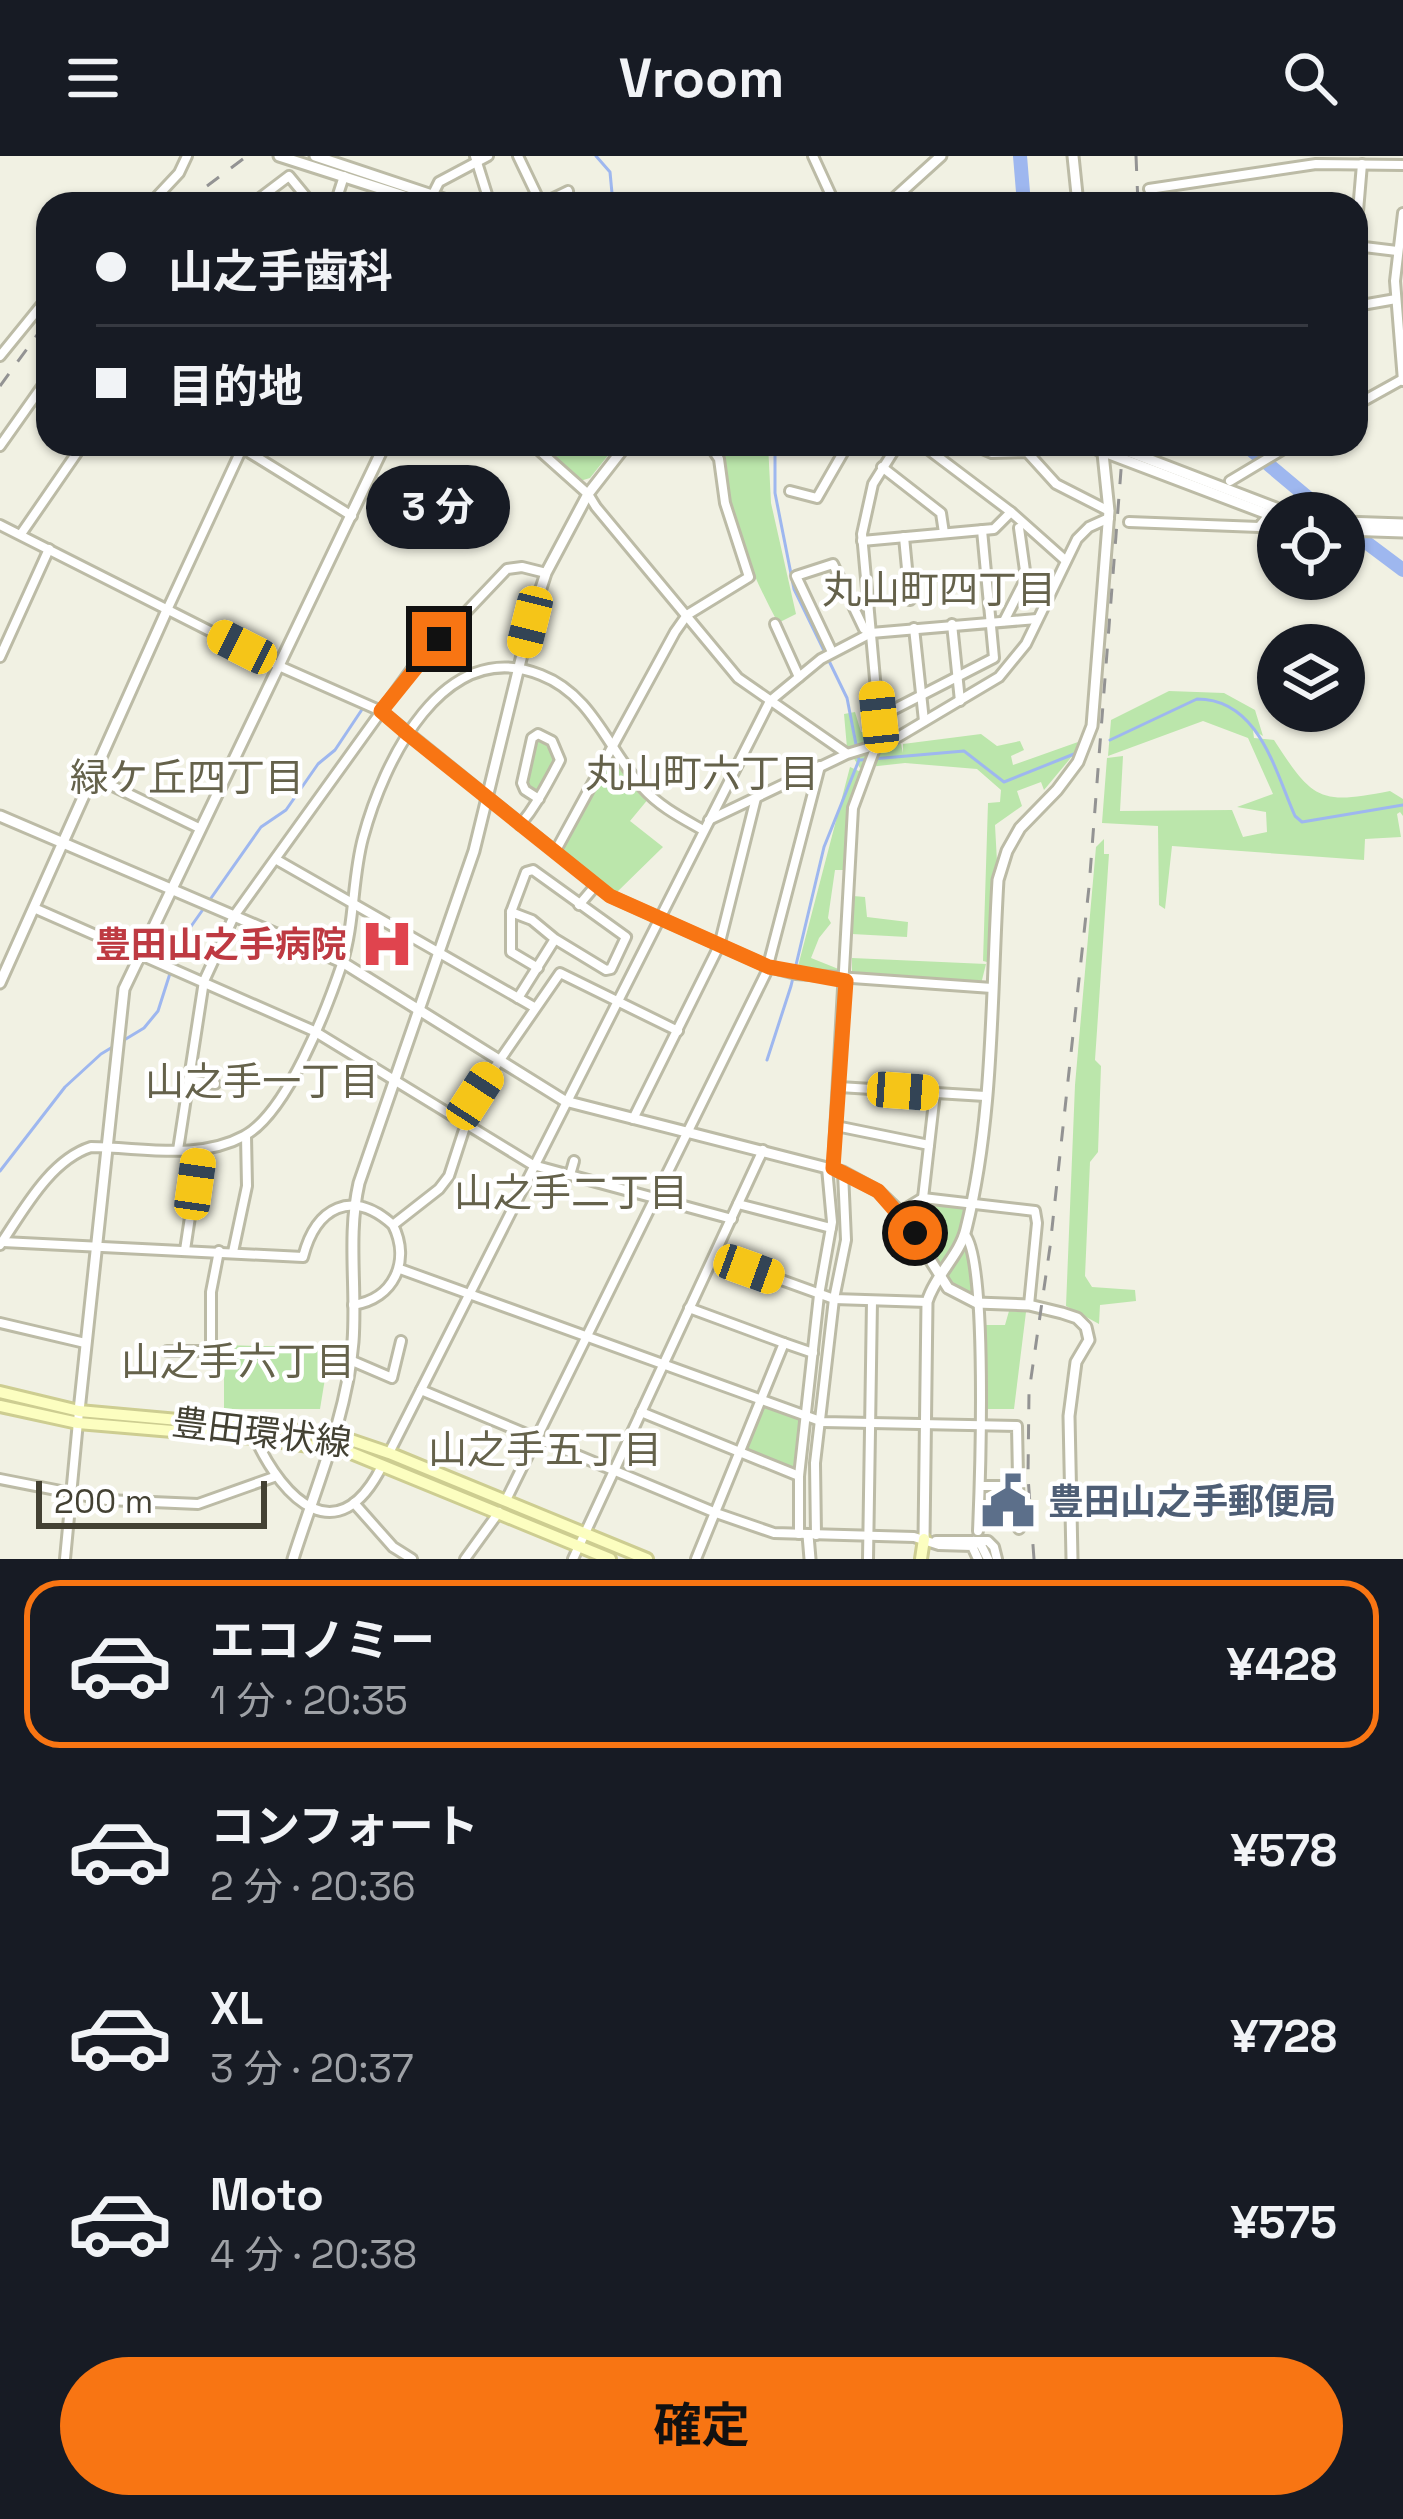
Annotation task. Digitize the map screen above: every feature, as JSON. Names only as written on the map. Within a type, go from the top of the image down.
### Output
[{"type":"main road","name":"豊田環状線","points":[[0,1392],[79,1417],[330,1441],[506,1500],[647,1559]]},
{"type":"main road","name":"豊田環状線","points":[[0,1406],[255,1438],[330,1441]]},
{"type":"main road","name":"豊田環状線","points":[[386,1459],[610,1559]]},
{"type":"street","points":[[161,192],[187,156]]},
{"type":"street","points":[[315,156],[406,192]]},
{"type":"street","points":[[434,192],[440,182],[488,156]]},
{"type":"street","points":[[518,156],[535,192]]},
{"type":"street","points":[[813,156],[830,192]]},
{"type":"street","points":[[901,192],[941,156]]},
{"type":"street","points":[[1073,156],[1077,192]]},
{"type":"street","points":[[282,157],[348,166]]},
{"type":"street","points":[[476,159],[486,192]]},
{"type":"street","points":[[1149,189],[1316,164],[1403,165]]},
{"type":"street","points":[[1360,192],[1362,164]]},
{"type":"street","points":[[268,192],[289,176],[302,192]]},
{"type":"street","points":[[1368,399],[1403,380],[1396,299],[1403,213]]},
{"type":"street","points":[[1368,247],[1397,251]]},
{"type":"street","points":[[1368,304],[1396,299]]},
{"type":"street","points":[[0,356],[36,312]]},
{"type":"street","points":[[0,446],[36,395]]},
{"type":"street","points":[[20,535],[75,456]]},
{"type":"street","points":[[0,983],[238,456]]},
{"type":"street","points":[[259,456],[352,516]]},
{"type":"street","points":[[65,1559],[120,1003],[138,954],[380,456]]},
{"type":"street","points":[[545,456],[588,494],[738,678],[852,752]]},
{"type":"street","points":[[293,1559],[350,1360],[354,1206],[474,851],[546,573],[588,494],[618,456]]},
{"type":"street","points":[[555,853],[688,615],[749,577],[725,503],[716,456]]},
{"type":"street","points":[[790,491],[817,498],[841,456]]},
{"type":"street","points":[[810,1559],[799,1476],[819,1294],[832,1228],[853,808],[879,744],[862,541],[872,484],[890,456]]},
{"type":"street","points":[[937,456],[1065,560]]},
{"type":"street","points":[[1031,456],[1056,484],[1109,514]]},
{"type":"street","points":[[924,1547],[928,1302],[938,1274],[965,1235],[970,1205],[985,1096],[998,880],[1020,828],[1078,762],[1092,726],[1109,514],[1106,456]]},
{"type":"street","points":[[1127,456],[1257,510]]},
{"type":"street","points":[[1130,456],[1257,502]]},
{"type":"street","points":[[1229,481],[1271,456]]},
{"type":"street","points":[[882,467],[941,513],[944,533]]},
{"type":"street","points":[[862,541],[994,529],[1011,512]]},
{"type":"street","points":[[706,825],[820,766],[924,722],[1009,669],[1083,532],[1109,514]]},
{"type":"street","points":[[1129,522],[1257,527]]},
{"type":"street","points":[[0,525],[279,666],[381,711],[610,896],[658,919],[769,967],[846,981],[992,988]]},
{"type":"street","points":[[1365,527],[1403,528]]},
{"type":"street","points":[[1004,621],[1026,578],[1019,529]]},
{"type":"street","points":[[879,717],[994,658],[982,530]]},
{"type":"street","points":[[904,537],[910,600]]},
{"type":"street","points":[[1,652],[49,549]]},
{"type":"street","points":[[827,655],[796,576],[833,564],[864,628],[871,633]]},
{"type":"street","points":[[178,1150],[204,981],[234,916],[411,670],[495,578],[514,567],[546,573]]},
{"type":"street","points":[[255,1438],[274,1477],[309,1509],[323,1513],[354,1503],[386,1459],[770,700],[827,655],[871,633],[1036,619]]},
{"type":"street","points":[[776,624],[799,677]]},
{"type":"street","points":[[952,624],[959,700]]},
{"type":"street","points":[[914,628],[924,722]]},
{"type":"street","points":[[1,1243],[60,1163],[83,1149],[200,1151],[246,1136],[276,1107],[342,962],[357,865],[378,793],[409,735],[456,680],[479,671],[518,669],[541,674],[573,693],[650,795],[706,825]]},
{"type":"street","points":[[520,825],[539,799],[560,755],[549,738],[538,734],[531,742],[522,785],[539,799]]},
{"type":"street","points":[[506,1500],[769,967],[820,766]]},
{"type":"street","points":[[92,776],[200,828]]},
{"type":"street","points":[[633,1119],[719,946],[757,796]]},
{"type":"street","points":[[0,815],[342,962],[565,1101],[834,1169],[878,1191],[900,1212],[948,1288],[977,1303],[1029,1304],[1077,1318],[1089,1332],[1089,1340],[1076,1362],[1070,1416],[1072,1559]]},
{"type":"street","points":[[277,860],[534,1007]]},
{"type":"street","points":[[511,912],[532,920],[607,970],[626,934],[533,870],[526,872],[511,912],[511,952],[538,968]]},
{"type":"street","points":[[579,905],[596,885]]},
{"type":"street","points":[[34,908],[314,1031],[533,1165],[732,1219]]},
{"type":"street","points":[[518,998],[555,939]]},
{"type":"street","points":[[393,1225],[439,1189],[456,1162],[475,1096],[560,974],[678,1031]]},
{"type":"street","points":[[188,1080],[215,1084]]},
{"type":"street","points":[[839,1087],[985,1096]]},
{"type":"street","points":[[922,1198],[935,1094]]},
{"type":"street","points":[[836,1126],[929,1145]]},
{"type":"street","points":[[233,1252],[247,1186],[246,1136]]},
{"type":"street","points":[[573,1559],[763,1150]]},
{"type":"street","points":[[185,1250],[200,1151]]},
{"type":"street","points":[[569,1175],[574,1161]]},
{"type":"street","points":[[808,1534],[834,1299],[846,1240],[834,1169]]},
{"type":"street","points":[[900,1212],[922,1198],[1035,1211],[1029,1304]]},
{"type":"street","points":[[738,1204],[832,1228]]},
{"type":"street","points":[[1,1243],[303,1256],[316,1222],[336,1209],[369,1208],[393,1225],[401,1248],[400,1269],[381,1294],[353,1305]]},
{"type":"street","points":[[965,1235],[974,1245],[977,1303],[980,1486],[975,1536]]},
{"type":"street","points":[[167,1351],[211,1351],[211,1292],[219,1251]]},
{"type":"street","points":[[715,1256],[834,1299],[928,1302]]},
{"type":"street","points":[[400,1269],[823,1422],[1017,1426],[1019,1529]]},
{"type":"street","points":[[868,1559],[872,1301]]},
{"type":"street","points":[[689,1308],[813,1353]]},
{"type":"street","points":[[0,1323],[85,1343]]},
{"type":"street","points":[[350,1360],[392,1378],[401,1341]]},
{"type":"street","points":[[696,1559],[784,1343]]},
{"type":"street","points":[[421,1390],[775,1533],[868,1536],[924,1547],[972,1546],[978,1559]]},
{"type":"street","points":[[641,1412],[799,1476]]},
{"type":"street","points":[[0,1479],[71,1494],[198,1504],[274,1477]]},
{"type":"street","points":[[980,1486],[1017,1486]]},
{"type":"street","points":[[354,1503],[393,1547],[412,1559]]},
{"type":"street","points":[[465,1559],[499,1512]]},
{"type":"street","points":[[924,1547],[975,1536],[992,1543],[992,1559]]},
{"type":"green space","points":[[551,456],[607,456],[590,478],[580,481]]},
{"type":"green space","points":[[718,456],[769,456],[771,503],[796,614],[778,623],[740,538]]},
{"type":"green space","points":[[1169,691],[1224,693],[1255,710],[1257,732],[1263,736],[1253,730],[1254,738],[1274,740],[1299,775],[1320,793],[1347,797],[1390,791],[1403,799],[1403,816],[1397,814],[1401,837],[1365,839],[1364,860],[1172,846],[1165,909],[1159,905],[1158,826],[1102,823],[1107,758],[1123,756],[1120,811],[1232,810],[1243,837],[1267,832],[1266,812],[1237,807],[1273,794],[1248,738],[1203,721],[1108,756],[1111,720]]},
{"type":"green space","points":[[855,712],[861,732],[875,732],[882,746],[901,744],[903,753],[903,744],[981,734],[997,746],[1020,741],[1024,750],[1011,756],[1013,765],[1078,742],[1074,754],[1044,790],[1041,782],[1017,791],[1022,806],[995,825],[997,862],[987,962],[983,961],[988,803],[1000,802],[1001,790],[977,769],[905,763],[860,768],[847,748],[844,714]]},
{"type":"green space","points":[[543,739],[556,759],[541,789],[533,791],[527,787],[536,743]]},
{"type":"green space","points":[[615,756],[649,798],[630,821],[663,847],[615,894],[562,853],[561,847],[610,757]]},
{"type":"green space","points":[[850,767],[861,772],[852,802],[845,870],[835,870],[831,923],[811,958],[841,970],[840,977],[797,970]]},
{"type":"green space","points":[[1104,839],[1104,854],[1109,854],[1095,1060],[1101,1066],[1098,1152],[1090,1162],[1085,1276],[1092,1287],[1135,1290],[1136,1301],[1100,1305],[1099,1324],[1066,1306],[1075,1085],[1096,847]]},
{"type":"green space","points":[[853,896],[865,897],[867,917],[908,922],[907,937],[852,934]]},
{"type":"green space","points":[[852,958],[986,964],[981,984],[852,976]]},
{"type":"green space","points":[[923,1202],[967,1208],[963,1235],[971,1246],[974,1298],[951,1286],[905,1214]]},
{"type":"green space","points":[[1009,1311],[1026,1312],[1014,1409],[984,1409],[980,1325],[1005,1325]]},
{"type":"green space","points":[[224,1345],[330,1348],[320,1409],[224,1409]]},
{"type":"green space","points":[[764,1402],[806,1418],[797,1473],[743,1453]]},
{"type":"waterway","points":[[596,156],[610,172],[612,192]]},
{"type":"waterway","points":[[1020,156],[1023,192]]},
{"type":"waterway","points":[[767,1060],[791,986],[824,847],[859,760],[847,698],[794,589],[775,493],[775,456]]},
{"type":"waterway","points":[[1258,456],[1301,492]]},
{"type":"waterway","points":[[1365,542],[1403,570]]},
{"type":"waterway","points":[[1110,740],[1197,699],[1218,702],[1236,711],[1262,741],[1295,816],[1302,822],[1403,805]]},
{"type":"waterway","points":[[209,901],[261,827],[286,810],[363,708]]},
{"type":"waterway","points":[[861,760],[964,751],[1004,782],[1074,754]]},
{"type":"waterway","points":[[0,1171],[65,1087],[101,1054],[144,1028],[158,1011],[180,942],[204,908]]},
{"type":"railway","points":[[199,192],[247,156]]},
{"type":"railway","points":[[1136,156],[1138,192]]},
{"type":"railway","points":[[0,386],[36,336]]},
{"type":"railway","points":[[1034,1559],[1029,1392],[1050,1247],[1089,887],[1122,456]]},
{"type":"place","name":"豊田山之手病院","points":[[387,944]]},
{"type":"place","name":"豊田山之手郵便局","points":[[1008,1501]]},
{"type":"district","name":"丸山町四丁目","points":[[939,589]]},
{"type":"district","name":"丸山町六丁目","points":[[702,773]]},
{"type":"district","name":"緑ケ丘四丁目","points":[[187,777]]},
{"type":"district","name":"山之手一丁目","points":[[262,1081]]},
{"type":"district","name":"山之手二丁目","points":[[571,1192]]},
{"type":"district","name":"山之手六丁目","points":[[238,1361]]},
{"type":"district","name":"山之手五丁目","points":[[545,1449]]},
{"type":"route","points":[[439,639],[381,711],[409,735],[610,896],[769,967],[846,981],[833,1168],[878,1191],[915,1233]]}]
